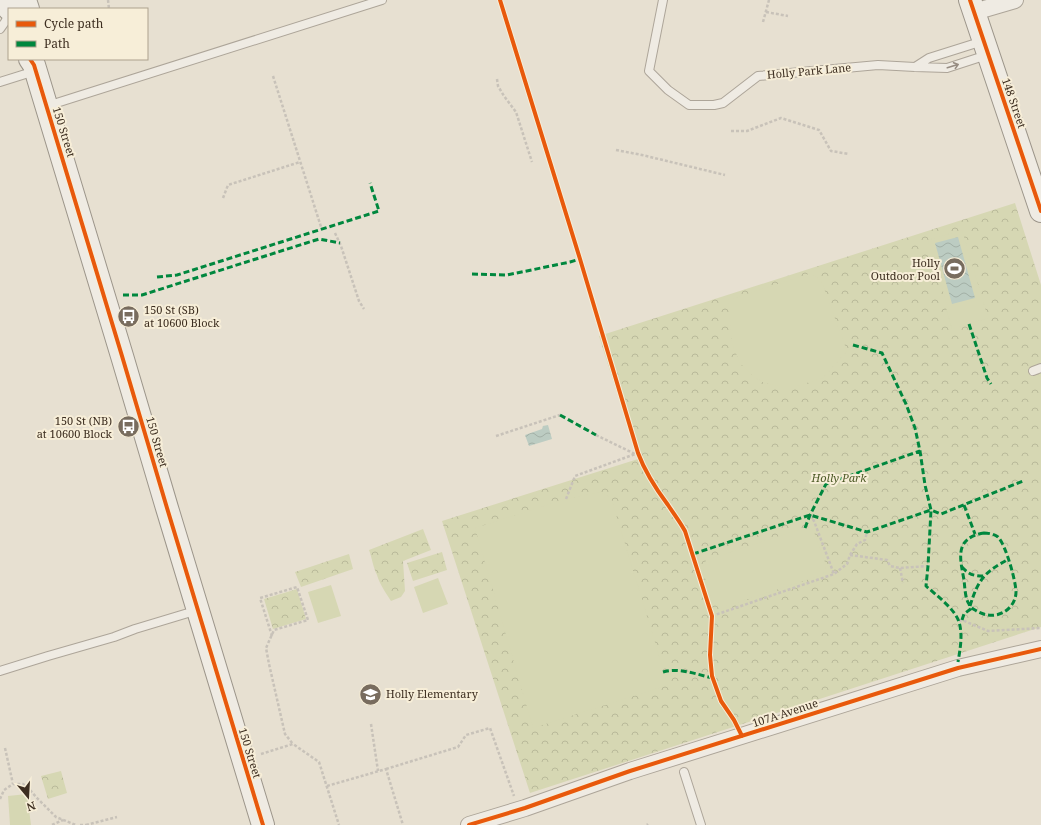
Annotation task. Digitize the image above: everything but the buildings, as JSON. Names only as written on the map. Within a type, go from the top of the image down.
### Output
[{"type":"main road","name":"148 Street","points":[[972,6],[1040,208]]},
{"type":"main road","name":"150 Street","points":[[34,63],[263,825]]},
{"type":"street","points":[[972,6],[1015,0]]},
{"type":"street","name":"107A Avenue","points":[[469,825],[525,808],[630,771],[958,668],[1041,649]]},
{"type":"lane","points":[[47,106],[382,0]]},
{"type":"lane","name":"Holly Park Lane","points":[[663,0],[649,71],[668,90],[689,105],[714,105],[724,103],[758,76],[878,65],[948,68],[986,47]]},
{"type":"lane","points":[[0,29],[8,15]]},
{"type":"lane","points":[[915,67],[929,58],[986,47]]},
{"type":"lane","points":[[0,82],[34,63]]},
{"type":"lane","points":[[0,671],[198,610]]},
{"type":"lane","points":[[684,772],[701,825]]},
{"type":"path","points":[[763,22],[769,0]]},
{"type":"path","points":[[766,12],[788,16]]},
{"type":"path","points":[[272,76],[322,230]]},
{"type":"path","points":[[497,79],[498,86],[516,112],[532,162]]},
{"type":"path","points":[[731,131],[746,131],[781,118],[819,130],[831,151],[849,154]]},
{"type":"path","points":[[616,150],[725,175]]},
{"type":"path","points":[[223,198],[228,185],[300,162]]},
{"type":"path","points":[[335,233],[342,246],[359,301],[364,309]]},
{"type":"path","points":[[496,436],[560,415]]},
{"type":"path","points":[[596,435],[638,455]]},
{"type":"path","points":[[636,446],[638,455]]},
{"type":"path","points":[[566,499],[575,476],[638,455]]},
{"type":"path","points":[[810,515],[814,521],[834,574]]},
{"type":"path","points":[[712,616],[834,574],[847,564],[850,555],[857,544],[866,540],[867,532]]},
{"type":"path","points":[[850,555],[887,560],[890,566],[900,568],[928,566]]},
{"type":"path","points":[[900,568],[903,583]]},
{"type":"path","points":[[272,636],[260,598],[297,587],[308,620],[274,630],[272,636],[266,648],[285,734],[294,744],[319,762],[339,825]]},
{"type":"path","points":[[710,609],[712,616],[711,624]]},
{"type":"path","points":[[959,621],[962,620],[988,631],[1041,628]]},
{"type":"path","points":[[371,724],[378,771]]},
{"type":"path","points":[[327,786],[458,747],[466,736],[490,728],[514,796]]},
{"type":"path","points":[[261,754],[294,744]]},
{"type":"path","points":[[5,748],[13,784]]},
{"type":"path","points":[[386,768],[403,825]]},
{"type":"path","points":[[0,799],[4,790],[13,784],[23,784],[29,788],[47,809],[56,816],[76,825]]},
{"type":"path","points":[[333,807],[337,806]]},
{"type":"path","points":[[80,825],[86,825],[118,817]]},
{"type":"path","points":[[52,825],[64,820]]},
{"type":"green space","name":"Holly Park","points":[[1015,203],[1041,285],[1041,627],[530,793],[442,521],[638,459],[599,336]]},
{"type":"green space","name":"Holly Outdoor Pool","points":[[962,230],[988,318],[952,329],[946,308],[948,308],[928,240]]},
{"type":"green space","points":[[809,274],[817,277],[822,283],[847,351],[823,378],[797,386],[779,386],[764,383],[753,376],[740,363],[732,344],[728,300]]},
{"type":"green space","points":[[600,492],[611,498],[668,685],[533,728],[475,528],[566,499]]},
{"type":"green space","points":[[807,527],[811,528],[814,532],[826,565],[825,571],[822,575],[726,606],[714,603],[704,573],[703,566],[706,561]]},
{"type":"green space","points":[[423,529],[431,550],[403,561],[405,591],[401,597],[391,601],[383,589],[374,569],[369,550]]},
{"type":"green space","points":[[442,552],[447,570],[413,581],[407,563]]},
{"type":"green space","points":[[349,554],[353,569],[301,587],[295,572]]},
{"type":"green space","points":[[438,578],[448,604],[423,613],[414,587]]},
{"type":"green space","points":[[331,585],[341,616],[318,623],[308,592]]},
{"type":"green space","points":[[297,589],[306,619],[273,629],[264,599]]},
{"type":"green space","points":[[61,771],[67,793],[48,799],[41,776]]},
{"type":"green space","points":[[27,794],[31,825],[10,825],[8,796]]},
{"type":"water","points":[[958,237],[975,298],[952,304],[935,243]]},
{"type":"water","points":[[548,425],[552,439],[529,446],[525,435],[542,429],[543,426]]},
{"type":"marked path","points":[[157,277],[177,275],[379,211],[370,183]]},
{"type":"marked path","points":[[123,295],[142,295],[319,239],[340,243]]},
{"type":"marked path","points":[[472,274],[507,275],[580,259]]},
{"type":"marked path","points":[[969,324],[987,378],[991,384]]},
{"type":"marked path","points":[[853,345],[882,353],[906,404],[915,428],[931,510],[941,514],[1023,481]]},
{"type":"marked path","points":[[560,415],[596,435]]},
{"type":"marked path","points":[[805,528],[826,484],[920,451]]},
{"type":"marked path","points":[[964,505],[975,534]]},
{"type":"marked path","points":[[693,554],[810,515],[867,532],[931,510],[926,586],[940,598],[957,617],[961,637],[958,662]]},
{"type":"marked path","points":[[984,533],[995,535],[1001,541],[1010,564],[1016,587],[1015,598],[1011,606],[1007,610],[994,615],[980,613],[970,606],[966,596],[961,564],[961,550],[963,544],[968,539],[984,533]]},
{"type":"marked path","points":[[970,606],[979,583],[983,578],[993,568],[1009,559]]},
{"type":"marked path","points":[[962,567],[967,572],[972,574],[985,576]]},
{"type":"marked path","points":[[962,620],[964,614],[972,608]]},
{"type":"marked path","points":[[663,672],[675,670],[713,678]]},
{"type":"cycle path","points":[[500,0],[638,453],[651,480],[685,531],[712,616],[710,655],[712,676],[721,701],[734,720],[742,736]]},
{"type":"cycle path","points":[[970,0],[1041,211]]},
{"type":"cycle path","points":[[31,60],[34,65],[263,825]]},
{"type":"cycle path","points":[[469,825],[525,808],[630,771],[958,668],[1041,649]]},
{"type":"place","name":"Holly Outdoor Pool","points":[[955,269]]},
{"type":"place","name":"150 St (SB) at 10600 Block","points":[[128,316]]},
{"type":"place","name":"150 St (NB) at 10600 Block","points":[[128,427]]},
{"type":"place","name":"Holly Elementary","points":[[370,694]]}]
